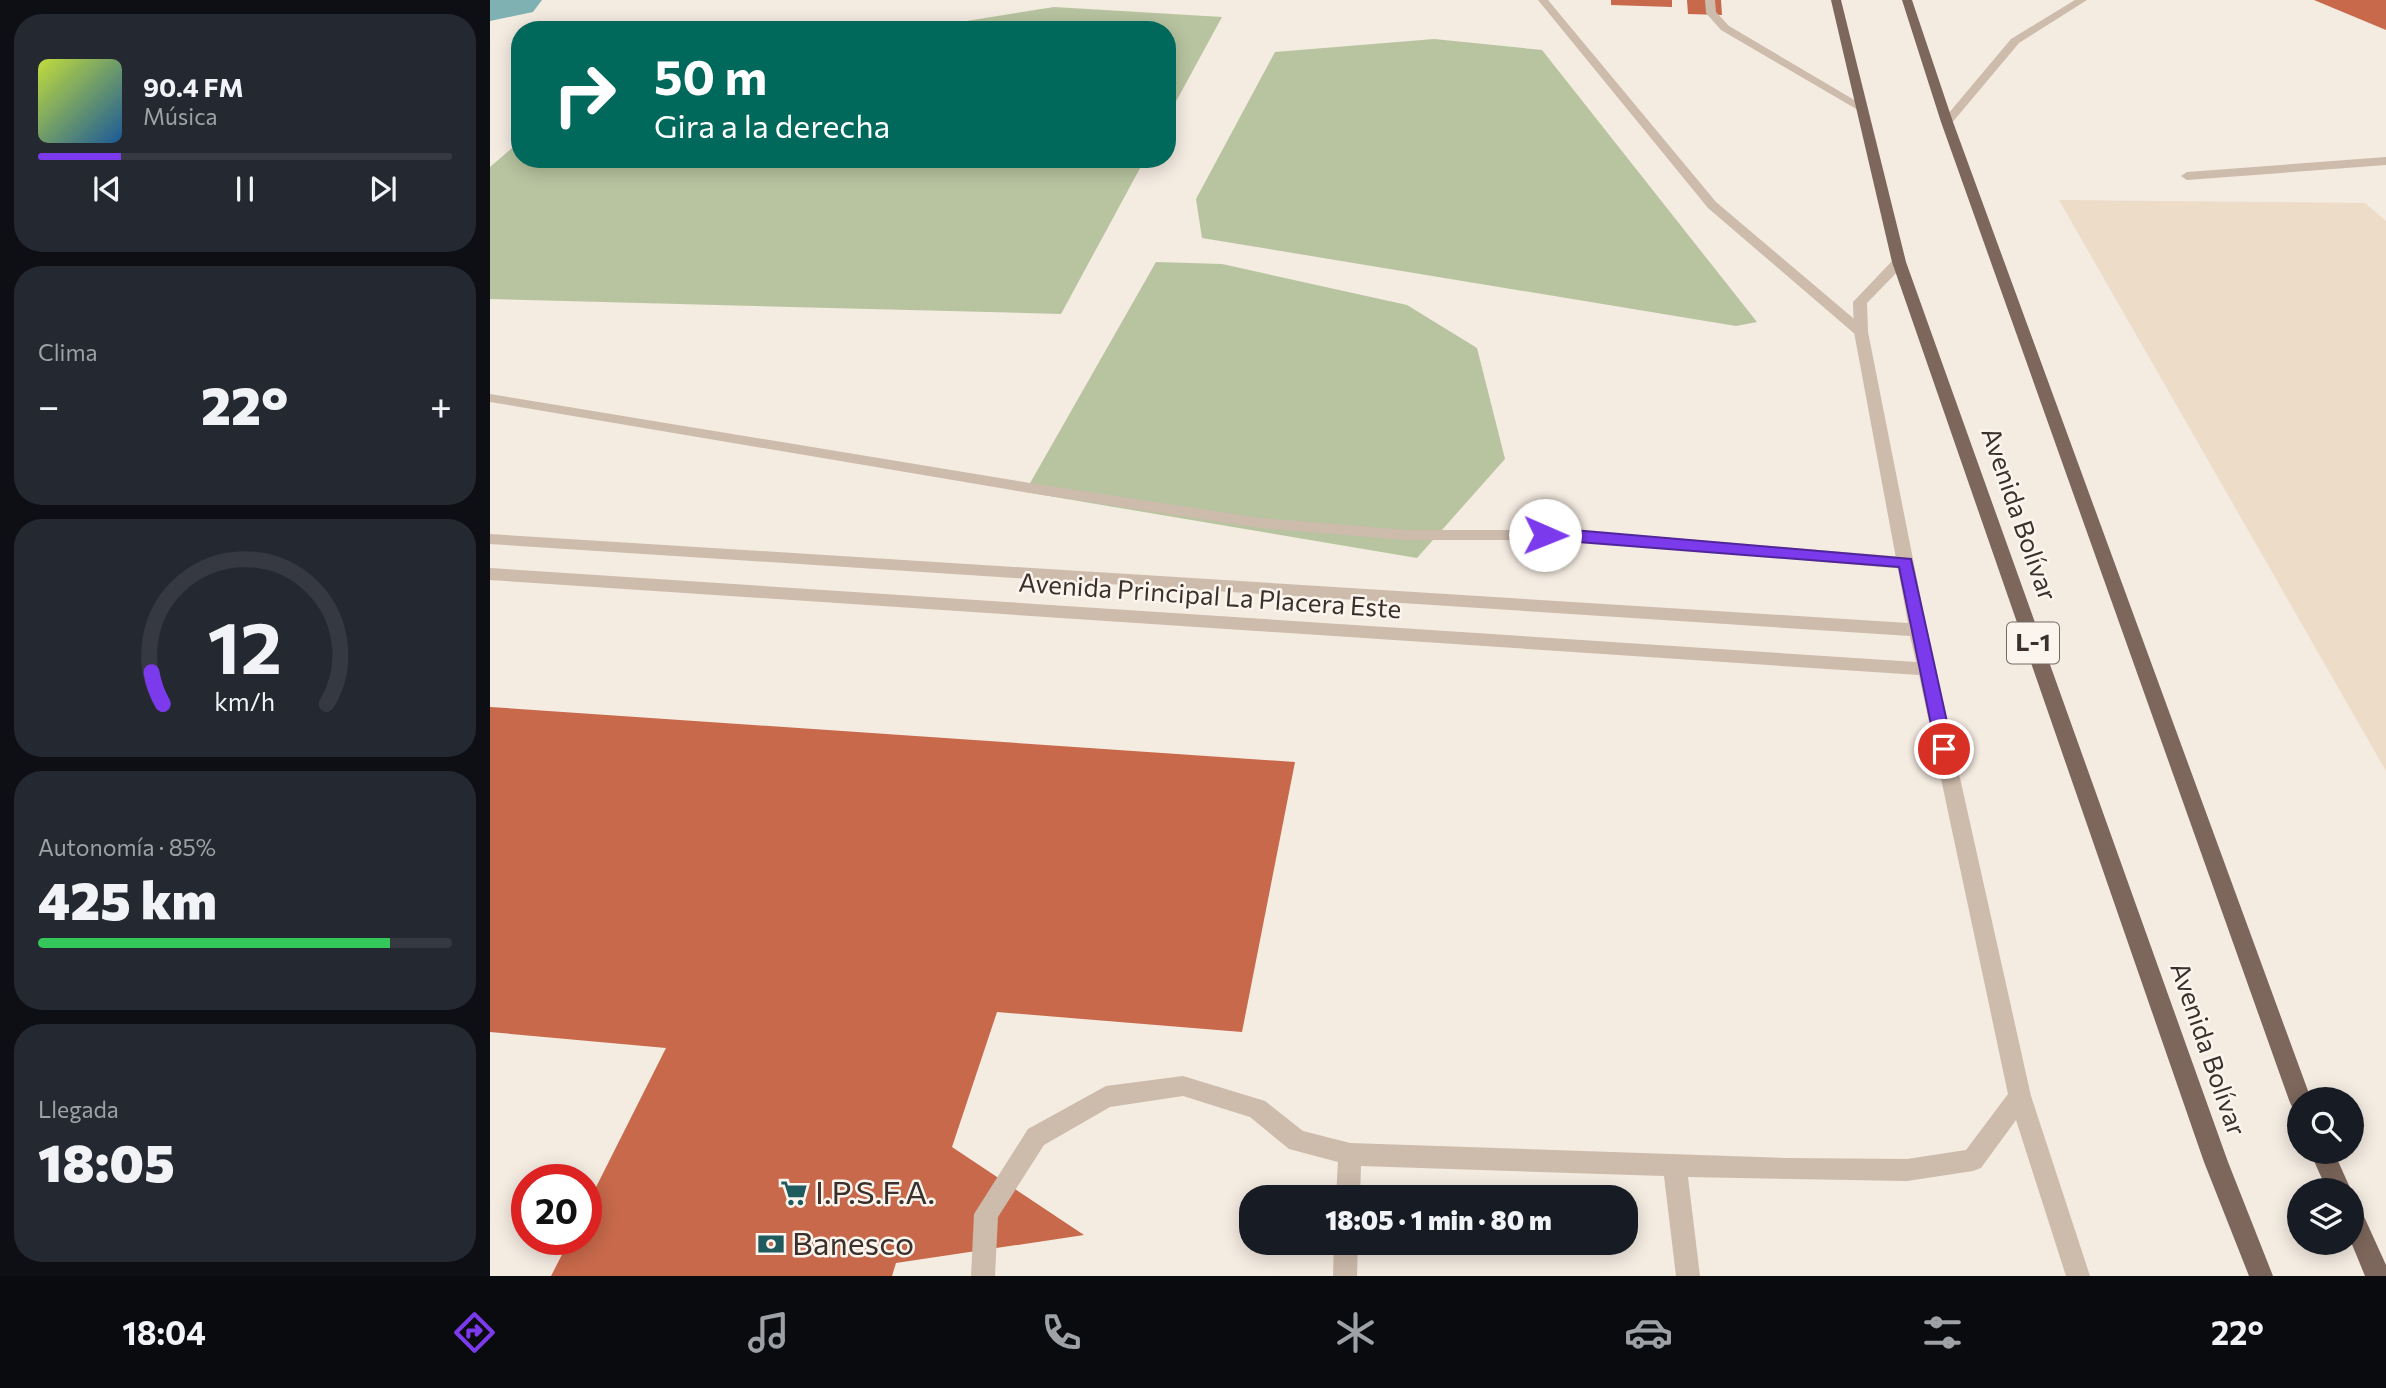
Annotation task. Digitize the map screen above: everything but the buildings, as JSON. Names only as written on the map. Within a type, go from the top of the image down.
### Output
[{"type":"main road","name":"Avenida Bolívar","points":[[1836,0],[1899,262],[2216,1162],[2261,1276]]},
{"type":"main road","points":[[1907,0],[1947,122],[2295,1087]]},
{"type":"main road","points":[[2364,1245],[2378,1276]]},
{"type":"street","points":[[1543,0],[1712,205],[1861,332]]},
{"type":"street","points":[[1710,0],[1712,13],[1725,28],[1862,108]]},
{"type":"street","points":[[1947,122],[2015,41],[2082,0]]},
{"type":"street","points":[[2187,176],[2386,161]]},
{"type":"street","points":[[1899,262],[1860,302],[1861,332],[1926,669],[2020,1096],[2078,1276]]},
{"type":"street","points":[[490,398],[1030,488],[1259,523],[1406,535],[1573,535],[1906,563]]},
{"type":"street","name":"Avenida Principal La Placera Este","points":[[490,539],[1918,630]]},
{"type":"street","name":"Avenida Principal La Placera Este","points":[[490,574],[1926,669]]},
{"type":"street","points":[[983,1276],[986,1214],[1036,1137],[1106,1097],[1183,1086],[1257,1109],[1297,1141],[1350,1154],[1675,1167],[1908,1170],[1973,1160],[2020,1096]]},
{"type":"street","points":[[1349,1185],[1350,1154]]},
{"type":"street","points":[[1675,1167],[1688,1276]]},
{"type":"street","points":[[1345,1276],[1346,1255]]},
{"type":"green space","points":[[1054,7],[1222,17],[1176,101],[1176,21],[966,21]]},
{"type":"green space","points":[[1434,39],[1542,50],[1757,322],[1736,326],[1202,238],[1196,199],[1275,52]]},
{"type":"green space","points":[[511,149],[511,168],[1140,168],[1061,314],[490,299],[490,167]]},
{"type":"green space","points":[[1156,262],[1222,264],[1407,305],[1477,348],[1505,459],[1417,558],[1025,492]]},
{"type":"shaded area","points":[[2059,200],[2365,203],[2386,221],[2386,771]]},
{"type":"waterway","points":[[490,4],[513,0]]},
{"type":"place","name":"I.P.S.F.A.","points":[[794,1193]]},
{"type":"place","name":"Banesco","points":[[771,1244]]},
{"type":"route","points":[[1545,535],[1573,535],[1906,563],[1944,749]]}]
